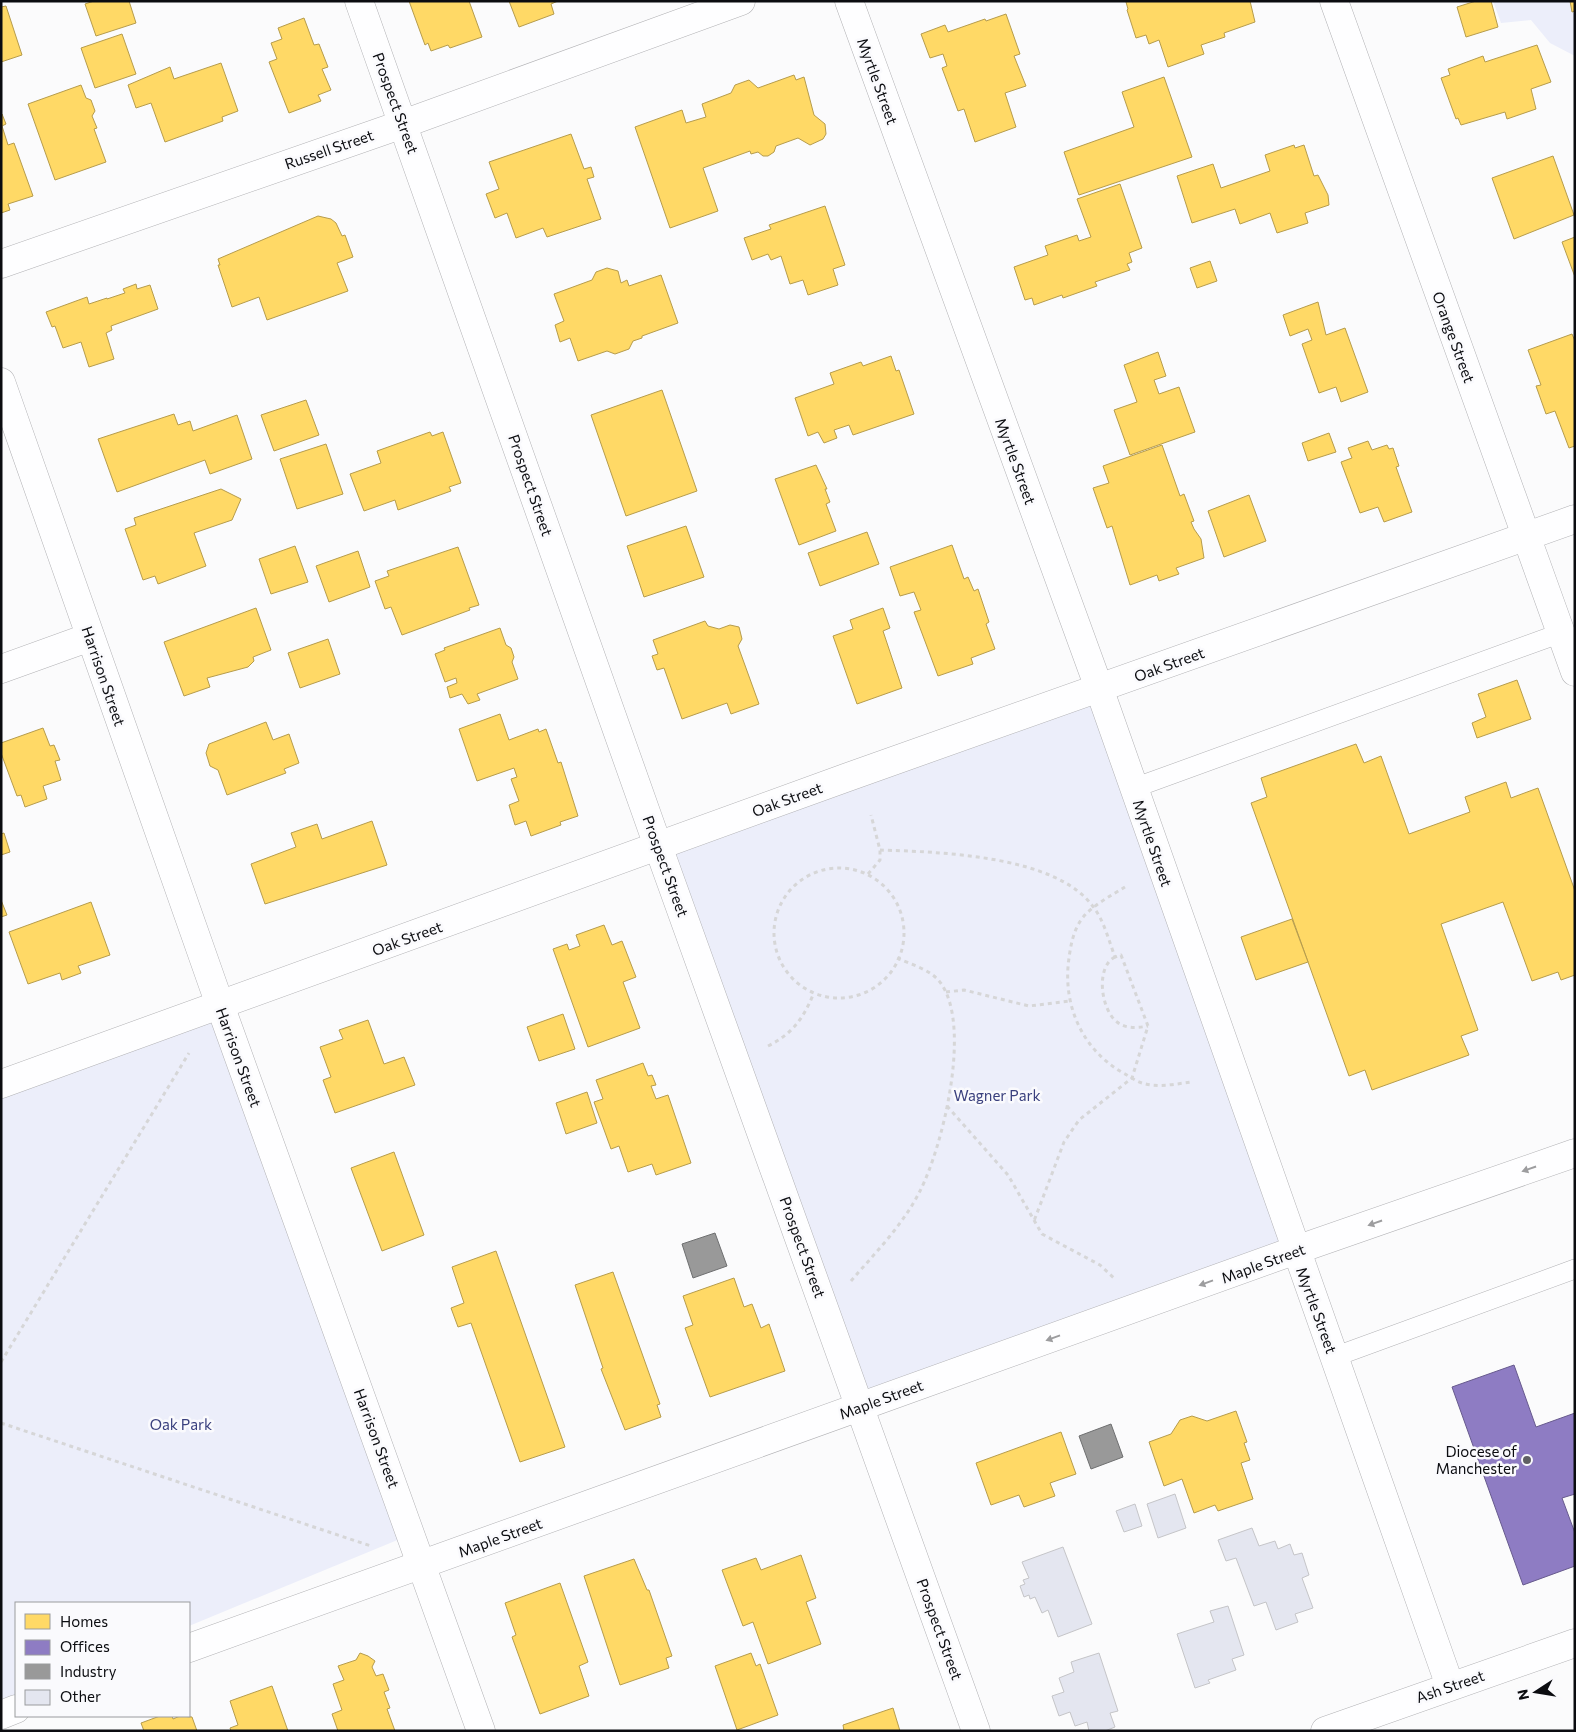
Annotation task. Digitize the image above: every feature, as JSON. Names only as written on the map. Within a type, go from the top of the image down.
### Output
[{"type":"street","name":"Prospect Street","points":[[359,1],[658,846],[976,1731]]},
{"type":"street","name":"Russell Street","points":[[1,264],[403,124],[741,1]]},
{"type":"street","name":"Myrtle Street","points":[[849,1],[1099,688],[1450,1686]]},
{"type":"street","name":"Orange Street","points":[[1334,1],[1575,672]]},
{"type":"street","name":"Harrison Street","points":[[1,382],[220,1005],[423,1564],[481,1731]]},
{"type":"street","name":"Oak Street","points":[[1,1084],[658,846],[1575,519]]},
{"type":"street","points":[[1,669],[90,637]]},
{"type":"street","name":"Maple Street","points":[[190,1648],[1296,1250],[1575,1153]]},
{"type":"street","name":"Ash Street","points":[[1325,1731],[1575,1643]]},
{"type":"street","points":[[1,1715],[15,1709]]},
{"type":"lane","points":[[1134,788],[1561,633]]},
{"type":"lane","points":[[1334,1357],[1575,1269]]},
{"type":"path","points":[[868,874],[880,860],[880,850],[871,814]]},
{"type":"path","points":[[880,850],[916,851],[1017,863],[1077,890],[1094,908],[1115,957]]},
{"type":"path","points":[[845,867],[868,874],[887,886],[901,908],[904,920],[903,938],[897,958],[882,981],[871,990],[856,997],[835,1000],[814,995],[797,984],[779,959],[775,929],[777,912],[784,894],[804,878],[824,870],[845,867]]},
{"type":"path","points":[[1125,887],[1085,916],[1071,939],[1066,976],[1069,1001],[1089,1046],[1107,1064],[1132,1078],[1150,1084],[1191,1082]]},
{"type":"path","points":[[1034,1221],[1064,1142],[1079,1120],[1132,1078],[1148,1026],[1121,954],[1109,960],[1104,968],[1102,985],[1106,1006],[1117,1022],[1131,1028],[1148,1026]]},
{"type":"path","points":[[850,1281],[897,1226],[920,1191],[938,1142],[952,1081],[952,1010],[942,983],[928,972],[897,958]]},
{"type":"path","points":[[946,992],[964,990],[1029,1006],[1069,1001]]},
{"type":"path","points":[[768,1046],[794,1029],[805,1015],[814,995]]},
{"type":"path","points":[[1,1362],[192,1047]]},
{"type":"path","points":[[947,1106],[1008,1175],[1042,1234],[1100,1265],[1118,1280]]},
{"type":"path","points":[[1,1424],[374,1547]]},
{"type":"green space","points":[[1493,1],[1575,1],[1575,56],[1550,43],[1531,20],[1501,23]]},
{"type":"green space","name":"Wagner Park","points":[[1099,688],[1296,1250],[860,1407],[658,846]]},
{"type":"green space","name":"Oak Park","points":[[217,1007],[412,1534],[190,1626],[190,1602],[15,1602],[15,1696],[1,1702],[1,1084]]},
{"type":"building: Homes","points":[[94,1],[129,1],[136,23],[96,36],[85,4]]},
{"type":"building: Homes","points":[[409,1],[469,1],[482,37],[450,48],[448,45],[431,51],[428,43],[425,45]]},
{"type":"building: Homes","points":[[509,1],[558,1],[551,4],[554,14],[519,27]]},
{"type":"building: Homes","points":[[1250,1],[1255,22],[1224,33],[1225,37],[1201,45],[1204,54],[1168,67],[1159,40],[1149,44],[1146,35],[1136,38],[1127,10],[1126,2]]},
{"type":"building: Homes","points":[[1476,1],[1491,1],[1498,27],[1466,37],[1457,7]]},
{"type":"building: Homes","points":[[1570,1],[1575,1],[1575,11],[1572,12]]},
{"type":"building: Homes","points":[[6,6],[22,55],[1,62],[1,7]]},
{"type":"building: Homes","points":[[1006,14],[1020,54],[1014,56],[1026,86],[1005,93],[1016,127],[975,142],[964,109],[958,111],[942,68],[947,66],[943,54],[930,58],[921,34],[945,25],[948,32]]},
{"type":"building: Homes","points":[[304,18],[314,45],[319,44],[328,67],[322,69],[331,90],[318,95],[321,101],[289,113],[269,62],[277,59],[271,43],[282,39],[278,28]]},
{"type":"building: Homes","points":[[122,34],[136,74],[95,88],[81,48]]},
{"type":"building: Homes","points":[[1537,45],[1551,82],[1531,89],[1536,109],[1507,119],[1505,112],[1461,125],[1458,118],[1456,119],[1441,78],[1450,75],[1448,69],[1483,56],[1485,62]]},
{"type":"building: Homes","points":[[221,63],[238,111],[222,117],[223,121],[165,142],[151,103],[136,108],[128,85],[170,67],[174,79]]},
{"type":"building: Homes","points":[[794,75],[796,80],[804,77],[814,115],[825,124],[826,134],[823,139],[810,145],[798,138],[776,146],[774,152],[768,156],[763,156],[758,152],[751,154],[750,151],[703,168],[718,211],[670,228],[635,127],[682,110],[686,123],[706,117],[702,104],[731,93],[735,85],[749,80],[758,88]]},
{"type":"building: Homes","points":[[1164,77],[1192,157],[1079,195],[1064,152],[1134,127],[1122,92]]},
{"type":"building: Homes","points":[[81,85],[86,98],[91,100],[95,111],[92,116],[97,128],[94,129],[106,162],[55,180],[28,104]]},
{"type":"building: Homes","points":[[2,114],[6,124],[2,126],[8,145],[14,143],[33,196],[8,204],[10,210],[1,213]]},
{"type":"building: Homes","points":[[571,134],[584,169],[591,167],[594,177],[587,179],[601,219],[547,237],[543,228],[516,238],[507,213],[495,218],[486,194],[499,189],[489,162]]},
{"type":"building: Homes","points":[[1294,145],[1295,148],[1304,145],[1314,176],[1318,175],[1328,195],[1329,205],[1305,213],[1308,223],[1277,233],[1270,213],[1240,224],[1235,209],[1192,223],[1177,176],[1213,164],[1221,188],[1270,171],[1265,155]]},
{"type":"building: Homes","points":[[1553,156],[1574,215],[1514,239],[1492,178]]},
{"type":"building: Homes","points":[[1120,184],[1142,248],[1129,253],[1132,262],[1127,264],[1130,270],[1095,282],[1097,286],[1063,298],[1062,295],[1034,305],[1032,298],[1025,300],[1014,267],[1048,255],[1045,246],[1077,235],[1079,241],[1091,237],[1077,199]]},
{"type":"building: Homes","points":[[825,206],[845,265],[833,269],[838,285],[808,295],[803,280],[790,284],[781,256],[771,260],[768,254],[752,260],[744,238],[771,229],[769,225]]},
{"type":"building: Homes","points":[[318,216],[331,219],[336,223],[342,236],[345,235],[353,257],[337,263],[348,291],[267,320],[259,297],[232,307],[218,265],[220,265],[218,259]]},
{"type":"building: Homes","points":[[1575,237],[1575,277],[1562,242]]},
{"type":"building: Homes","points":[[1210,261],[1217,281],[1197,288],[1190,268]]},
{"type":"building: Homes","points":[[607,268],[618,271],[621,283],[627,280],[629,286],[661,275],[678,323],[642,336],[642,338],[633,341],[629,349],[615,354],[607,351],[578,361],[570,338],[560,342],[555,325],[564,321],[554,294],[592,280],[596,272]]},
{"type":"building: Homes","points":[[136,284],[137,289],[150,285],[158,309],[111,326],[112,330],[106,333],[114,359],[89,367],[81,342],[63,348],[55,326],[52,327],[46,312],[87,297],[89,304],[107,299],[125,293],[123,289]]},
{"type":"building: Homes","points":[[1318,302],[1326,335],[1345,328],[1368,392],[1341,402],[1336,387],[1319,393],[1302,344],[1312,340],[1308,329],[1290,336],[1283,315]]},
{"type":"building: Homes","points":[[1572,334],[1575,341],[1575,446],[1569,448],[1555,411],[1546,414],[1536,386],[1541,385],[1528,350]]},
{"type":"building: Homes","points":[[1158,352],[1166,376],[1154,380],[1159,394],[1179,387],[1195,432],[1130,455],[1114,410],[1137,402],[1124,365]]},
{"type":"building: Homes","points":[[891,356],[896,371],[899,370],[914,414],[853,435],[849,425],[834,430],[837,438],[824,443],[818,432],[808,436],[795,398],[834,384],[830,373],[861,362],[863,366]]},
{"type":"building: Homes","points":[[662,390],[697,491],[626,516],[591,415]]},
{"type":"building: Homes","points":[[306,400],[319,435],[274,451],[261,415]]},
{"type":"building: Homes","points":[[174,414],[178,425],[190,421],[193,431],[237,415],[252,459],[210,474],[205,460],[117,492],[98,439]]},
{"type":"building: Homes","points":[[430,432],[432,436],[443,432],[461,483],[449,487],[451,491],[398,510],[395,500],[364,511],[350,474],[381,463],[377,451]]},
{"type":"building: Homes","points":[[1329,433],[1336,452],[1308,461],[1302,443]]},
{"type":"building: Homes","points":[[1368,441],[1372,450],[1387,445],[1389,449],[1393,448],[1399,466],[1396,467],[1412,512],[1384,522],[1378,507],[1360,513],[1341,462],[1352,458],[1348,448]]},
{"type":"building: Homes","points":[[326,444],[343,494],[297,509],[280,459]]},
{"type":"building: Homes","points":[[1162,445],[1180,496],[1184,494],[1194,521],[1191,522],[1201,539],[1204,558],[1176,568],[1179,574],[1159,581],[1157,575],[1130,585],[1112,526],[1107,528],[1093,488],[1109,483],[1103,466]]},
{"type":"building: Homes","points":[[816,465],[827,489],[825,489],[830,502],[826,504],[836,531],[799,545],[775,479]]},
{"type":"building: Homes","points":[[221,489],[241,499],[232,520],[194,533],[206,566],[158,584],[155,576],[143,580],[125,529],[136,525],[134,518]]},
{"type":"building: Homes","points":[[1249,495],[1266,541],[1224,557],[1208,511]]},
{"type":"building: Homes","points":[[686,526],[704,577],[644,597],[627,546]]},
{"type":"building: Homes","points":[[867,532],[879,564],[820,586],[808,553]]},
{"type":"building: Homes","points":[[952,545],[964,579],[968,577],[974,591],[978,589],[989,622],[986,624],[995,649],[971,658],[973,664],[938,676],[914,612],[921,610],[914,592],[900,596],[890,567]]},
{"type":"building: Homes","points":[[295,546],[308,582],[271,594],[259,559]]},
{"type":"building: Homes","points":[[458,547],[479,605],[402,635],[391,607],[385,609],[375,581],[389,576],[387,571]]},
{"type":"building: Homes","points":[[358,551],[370,587],[329,602],[316,566]]},
{"type":"building: Homes","points":[[256,608],[271,650],[253,657],[254,661],[248,667],[207,678],[210,687],[184,696],[164,642]]},
{"type":"building: Homes","points":[[883,608],[890,628],[883,631],[902,688],[857,704],[833,636],[853,629],[850,620]]},
{"type":"building: Homes","points":[[705,621],[708,626],[719,629],[730,625],[739,627],[742,639],[738,646],[759,704],[731,714],[727,703],[682,719],[664,668],[657,670],[652,656],[658,654],[653,640]]},
{"type":"building: Homes","points":[[500,628],[506,645],[511,648],[514,657],[512,662],[518,679],[477,694],[480,700],[468,704],[462,694],[450,698],[447,687],[457,683],[456,678],[445,682],[435,654],[445,650],[444,648]]},
{"type":"building: Homes","points":[[328,639],[340,674],[300,688],[288,653]]},
{"type":"building: Homes","points":[[1517,680],[1531,719],[1477,738],[1472,723],[1486,717],[1478,694]]},
{"type":"building: Homes","points":[[500,714],[509,740],[538,729],[539,732],[546,729],[558,763],[561,762],[578,816],[560,822],[561,825],[531,836],[526,821],[515,825],[509,805],[519,801],[511,779],[517,777],[514,768],[477,781],[459,729]]},
{"type":"building: Homes","points":[[266,722],[273,740],[289,734],[299,763],[284,769],[286,773],[227,795],[218,770],[210,766],[206,753],[209,744]]},
{"type":"building: Homes","points":[[43,728],[50,746],[54,745],[60,760],[55,761],[61,780],[43,786],[47,799],[25,807],[21,795],[17,796],[1,753],[1,743]]},
{"type":"building: Homes","points":[[1356,744],[1364,763],[1381,756],[1409,834],[1470,812],[1465,797],[1506,782],[1511,798],[1538,788],[1575,891],[1575,975],[1561,980],[1558,972],[1532,981],[1503,902],[1441,924],[1478,1030],[1461,1036],[1469,1055],[1372,1090],[1365,1070],[1349,1076],[1251,803],[1267,797],[1261,778]]},
{"type":"building: Homes","points":[[372,821],[387,865],[265,904],[251,864],[296,847],[291,833],[317,824],[322,839]]},
{"type":"building: Homes","points":[[4,833],[10,852],[1,855],[1,834]]},
{"type":"building: Homes","points":[[1,900],[7,915],[1,917]]},
{"type":"building: Homes","points":[[91,902],[110,955],[78,966],[81,973],[62,980],[60,973],[28,984],[9,932]]},
{"type":"building: Homes","points":[[1292,919],[1308,962],[1256,980],[1241,937]]},
{"type":"building: Homes","points":[[604,925],[612,945],[622,941],[636,977],[623,982],[640,1028],[588,1047],[553,949],[567,944],[569,950],[580,946],[576,935]]},
{"type":"building: Homes","points":[[563,1014],[575,1049],[539,1061],[527,1027]]},
{"type":"building: Homes","points":[[368,1020],[384,1064],[404,1057],[415,1085],[335,1113],[323,1080],[331,1077],[320,1047],[343,1039],[339,1030]]},
{"type":"building: Homes","points":[[643,1063],[648,1076],[652,1075],[656,1085],[651,1086],[656,1099],[668,1095],[691,1163],[656,1175],[652,1164],[628,1172],[619,1146],[611,1149],[594,1102],[603,1099],[596,1080]]},
{"type":"building: Homes","points":[[587,1092],[597,1123],[566,1134],[556,1103]]},
{"type":"building: Homes","points":[[394,1152],[424,1235],[382,1251],[351,1168]]},
{"type":"building: Homes","points":[[496,1251],[565,1447],[520,1462],[471,1323],[458,1327],[451,1308],[464,1303],[452,1267]]},
{"type":"building: Homes","points":[[613,1272],[660,1404],[657,1405],[661,1417],[625,1430],[601,1369],[603,1368],[575,1285]]},
{"type":"building: Homes","points":[[734,1278],[744,1307],[752,1304],[761,1328],[769,1324],[785,1371],[710,1397],[685,1328],[693,1325],[683,1296]]},
{"type":"building: Homes","points":[[1236,1411],[1247,1442],[1244,1443],[1250,1460],[1241,1463],[1253,1499],[1218,1511],[1215,1505],[1194,1513],[1182,1479],[1164,1486],[1149,1442],[1171,1434],[1180,1420],[1192,1416],[1207,1421]]},
{"type":"building: Homes","points":[[1061,1432],[1076,1474],[1050,1483],[1055,1496],[1024,1507],[1019,1495],[991,1505],[976,1463]]},
{"type":"building: Homes","points":[[801,1555],[816,1598],[806,1602],[821,1644],[768,1664],[753,1622],[743,1626],[722,1570],[756,1558],[761,1570]]},
{"type":"building: Homes","points":[[634,1559],[647,1590],[649,1590],[672,1656],[666,1658],[669,1668],[620,1685],[584,1576]]},
{"type":"building: Homes","points":[[560,1583],[588,1662],[579,1666],[589,1696],[540,1714],[512,1637],[516,1635],[505,1603]]},
{"type":"building: Homes","points":[[360,1653],[375,1661],[372,1667],[376,1676],[383,1674],[389,1690],[384,1692],[390,1708],[387,1709],[395,1731],[338,1731],[332,1714],[342,1710],[333,1684],[344,1680],[338,1666],[356,1660]]},
{"type":"building: Homes","points":[[751,1653],[756,1666],[760,1664],[778,1715],[737,1730],[715,1666]]},
{"type":"building: Homes","points":[[272,1686],[288,1731],[231,1731],[230,1728],[238,1725],[230,1701]]},
{"type":"building: Homes","points":[[893,1708],[900,1731],[844,1731],[843,1725]]},
{"type":"building: Homes","points":[[157,1717],[172,1717],[173,1719],[178,1717],[192,1717],[197,1731],[144,1731],[141,1723]]},
{"type":"building: Offices","name":"Diocese of Manchester","points":[[1514,1365],[1536,1427],[1575,1413],[1575,1494],[1562,1498],[1575,1533],[1575,1566],[1523,1585],[1452,1387]]},
{"type":"building: Industry","points":[[715,1233],[727,1266],[693,1278],[682,1244]]},
{"type":"building: Industry","points":[[1111,1424],[1123,1457],[1091,1469],[1079,1436]]},
{"type":"building: Other","points":[[1175,1494],[1186,1528],[1158,1538],[1147,1504]]},
{"type":"building: Other","points":[[1135,1504],[1142,1526],[1124,1532],[1116,1511]]},
{"type":"building: Other","points":[[1252,1528],[1259,1546],[1275,1541],[1278,1549],[1290,1544],[1294,1555],[1302,1553],[1309,1575],[1302,1578],[1313,1608],[1295,1614],[1298,1622],[1276,1630],[1266,1602],[1254,1606],[1236,1558],[1226,1561],[1218,1540]]},
{"type":"building: Other","points":[[1063,1547],[1092,1624],[1058,1637],[1048,1610],[1042,1613],[1035,1597],[1030,1599],[1029,1595],[1024,1597],[1020,1586],[1025,1584],[1023,1580],[1029,1578],[1022,1562]]},
{"type":"building: Other","points":[[1228,1606],[1244,1655],[1232,1659],[1236,1670],[1208,1680],[1210,1683],[1195,1688],[1177,1634],[1214,1622],[1210,1611]]},
{"type":"building: Other","points":[[1099,1653],[1118,1711],[1110,1713],[1115,1727],[1105,1731],[1089,1731],[1087,1722],[1075,1726],[1070,1712],[1059,1716],[1052,1696],[1064,1692],[1059,1678],[1074,1672],[1071,1662]]},
{"type":"place","name":"Diocese of Manchester","points":[[1527,1460]]}]
